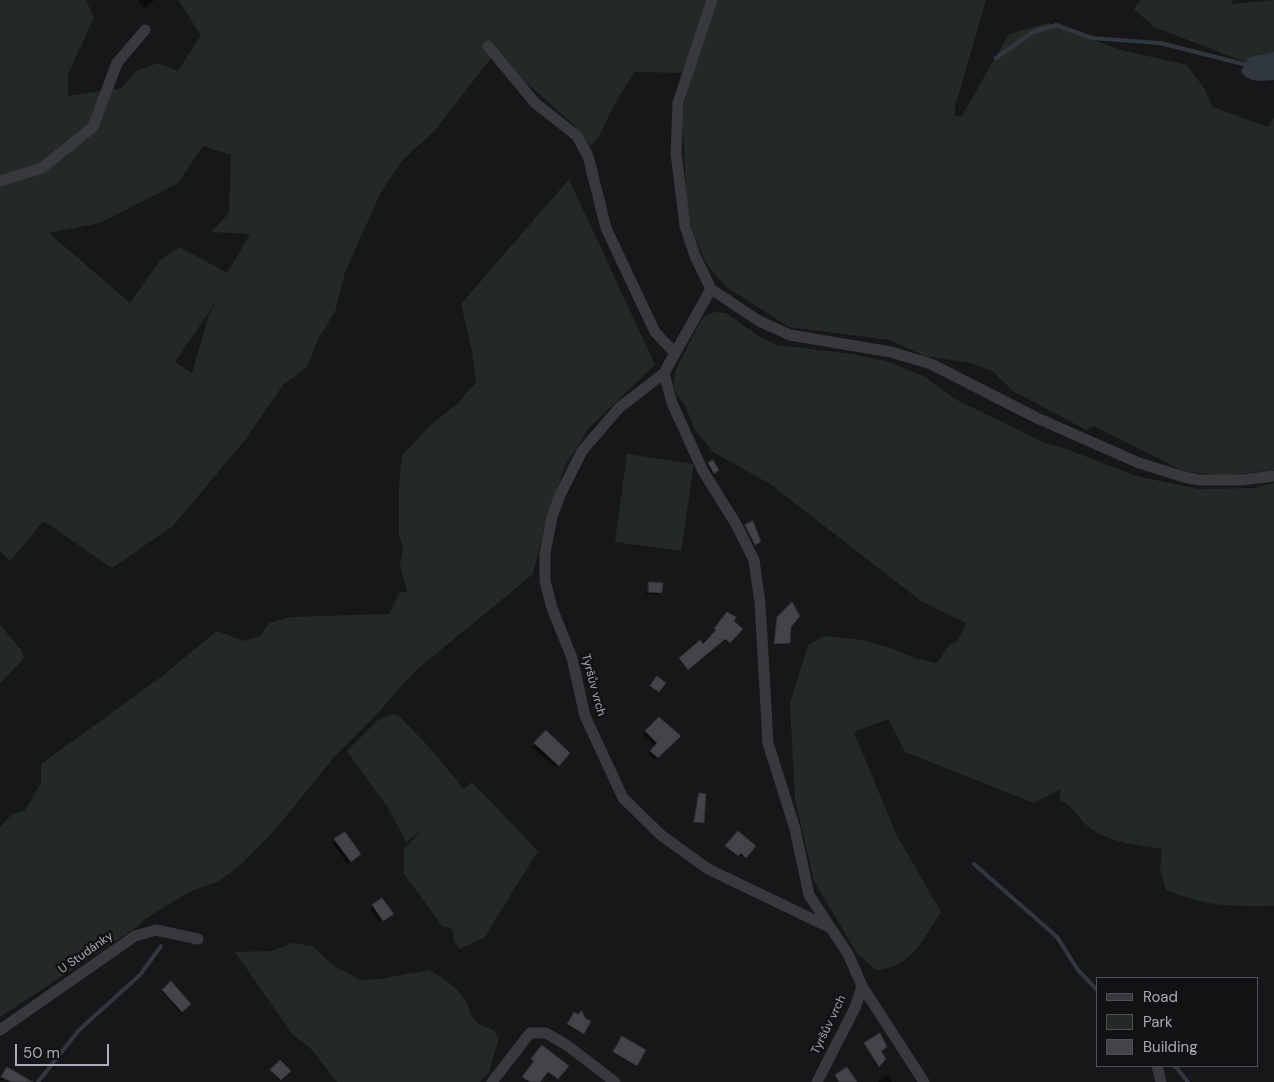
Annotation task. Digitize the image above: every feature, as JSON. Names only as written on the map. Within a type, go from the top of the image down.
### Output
[{"type":"street","points":[[712,0],[678,103],[676,153],[685,226],[695,256],[711,288],[759,321],[790,335],[891,352],[931,364],[1037,418],[1139,463],[1199,480],[1242,480],[1274,476]]},
{"type":"street","points":[[0,181],[42,168],[93,127],[117,63],[145,30]]},
{"type":"street","points":[[488,46],[535,102],[577,136],[588,156],[606,228],[655,332],[674,352]]},
{"type":"street","name":"Tyršův vrch","points":[[711,288],[664,373],[618,408],[582,451],[560,495],[552,517],[544,564],[548,597],[572,658],[585,716],[623,798],[660,835],[708,869],[829,927]]},
{"type":"street","name":"Tyršův vrch","points":[[664,373],[672,403],[704,470],[736,524],[754,560],[760,603],[768,743],[795,829],[809,895],[848,954],[862,986],[855,1008],[817,1082]]},
{"type":"street","name":"U Studánky","points":[[0,1030],[136,936],[156,930],[198,939]]},
{"type":"street","points":[[862,986],[924,1082]]},
{"type":"street","points":[[492,1082],[530,1033],[546,1033],[568,1046],[615,1082]]},
{"type":"street","points":[[1157,1067],[1161,1082]]},
{"type":"green space","points":[[0,0],[86,0],[94,18],[68,74],[68,96],[122,88],[136,71],[158,63],[178,71],[201,35],[178,0],[986,0],[955,107],[955,116],[961,117],[1009,34],[1048,23],[1121,50],[1187,65],[1204,88],[1213,107],[1268,127],[1274,118],[1274,470],[1223,476],[1183,471],[1094,426],[1086,430],[1013,391],[992,371],[971,363],[924,356],[890,340],[789,327],[725,286],[706,263],[695,238],[687,209],[682,113],[693,73],[634,72],[611,111],[598,139],[590,146],[573,124],[522,79],[498,49],[435,130],[401,162],[381,192],[345,272],[335,312],[319,337],[307,367],[283,385],[246,439],[173,526],[112,568],[45,522],[41,524],[10,561],[0,551]],"holes":[[[203,146],[231,155],[229,213],[211,232],[250,234],[227,273],[180,247],[160,260],[130,303],[49,233],[100,223],[178,183]],[[218,299],[209,315],[192,373],[175,362]]]},
{"type":"green space","points":[[1140,0],[1233,0],[1232,4],[1274,0],[1274,52],[1248,57],[1245,62],[1154,27],[1134,9]]},
{"type":"green space","points":[[569,179],[655,365],[589,428],[566,464],[547,516],[533,574],[414,672],[375,716],[336,755],[273,832],[242,864],[219,881],[189,892],[145,919],[137,927],[0,1017],[0,827],[12,814],[24,811],[30,802],[41,783],[41,764],[161,677],[217,631],[244,641],[261,635],[269,623],[291,617],[389,614],[400,592],[407,592],[400,565],[403,548],[399,535],[399,486],[402,455],[433,423],[457,404],[476,382],[472,351],[461,304]]},
{"type":"green space","points":[[714,312],[726,313],[760,337],[777,345],[853,354],[889,362],[925,377],[957,400],[1045,443],[1064,448],[1136,476],[1199,489],[1255,488],[1274,483],[1274,906],[1219,904],[1194,899],[1166,890],[1160,869],[1162,849],[1125,843],[1098,833],[1059,799],[1061,789],[1034,803],[905,752],[888,719],[854,732],[896,834],[941,912],[922,942],[908,958],[899,964],[876,970],[856,952],[814,881],[795,800],[790,703],[808,645],[824,636],[863,640],[888,647],[914,658],[937,663],[950,644],[957,642],[966,623],[921,601],[770,484],[713,452],[695,430],[684,403],[677,396],[674,386],[675,372],[704,316]]},
{"type":"green space","points":[[627,454],[694,464],[681,551],[615,542]]},
{"type":"green space","points":[[0,625],[22,651],[24,658],[0,684]]},
{"type":"green space","points":[[392,714],[398,715],[430,748],[464,789],[472,782],[538,851],[484,938],[459,949],[453,939],[454,933],[449,927],[443,927],[404,874],[404,849],[422,829],[406,842],[388,808],[347,751],[378,720]]},
{"type":"green space","points":[[293,943],[312,946],[333,965],[360,980],[379,979],[429,970],[444,979],[465,1000],[476,1021],[492,1029],[499,1038],[489,1072],[480,1082],[337,1082],[311,1049],[292,1034],[235,952],[271,951]]},
{"type":"shaded area","points":[[1274,52],[1274,80],[1252,80],[1241,72],[1248,57]]},
{"type":"building","points":[[713,460],[719,470],[714,474],[708,463]]},
{"type":"building","points":[[753,521],[761,542],[755,545],[745,525]]},
{"type":"building","points":[[649,582],[663,583],[662,593],[648,592]]},
{"type":"building","points":[[792,602],[800,616],[791,627],[790,643],[774,644],[777,617]]},
{"type":"building","points":[[727,612],[736,617],[734,621],[743,629],[730,643],[725,639],[688,670],[679,658],[700,640],[703,644],[716,630],[714,629]]},
{"type":"building","points":[[657,676],[666,683],[659,692],[650,686]]},
{"type":"building","points":[[659,717],[681,736],[658,758],[650,751],[657,743],[645,731]]},
{"type":"building","points":[[546,730],[570,753],[559,766],[534,743]]},
{"type":"building","points":[[699,793],[706,794],[704,823],[694,822]]},
{"type":"building","points":[[738,831],[756,846],[746,858],[741,853],[738,856],[725,846]]},
{"type":"building","points":[[345,832],[361,854],[351,862],[334,839]]},
{"type":"building","points":[[382,898],[394,914],[383,921],[372,905]]},
{"type":"building","points":[[171,981],[191,1004],[182,1012],[162,990]]},
{"type":"building","points":[[582,1011],[585,1018],[591,1021],[584,1034],[567,1024],[574,1012],[578,1014]]},
{"type":"building","points":[[880,1033],[887,1047],[881,1051],[886,1059],[879,1067],[864,1043]]},
{"type":"building","points":[[622,1036],[646,1050],[637,1066],[613,1052]]},
{"type":"building","points":[[542,1045],[569,1066],[558,1079],[548,1072],[540,1082],[530,1082],[522,1077],[534,1061],[531,1059]]},
{"type":"building","points":[[280,1060],[291,1071],[281,1080],[270,1070]]},
{"type":"building","points":[[7,1067],[33,1082],[11,1082],[1,1077]]},
{"type":"building","points":[[847,1067],[857,1082],[839,1082],[835,1075]]},
{"type":"waterway","points":[[996,58],[1033,32],[1056,25],[1092,38],[1160,43],[1247,65]]},
{"type":"waterway","points":[[974,864],[1057,937],[1078,970],[1096,989]]},
{"type":"waterway","points":[[38,1082],[79,1030],[140,975],[161,946]]},
{"type":"waterway","points":[[1176,1067],[1188,1082]]}]
